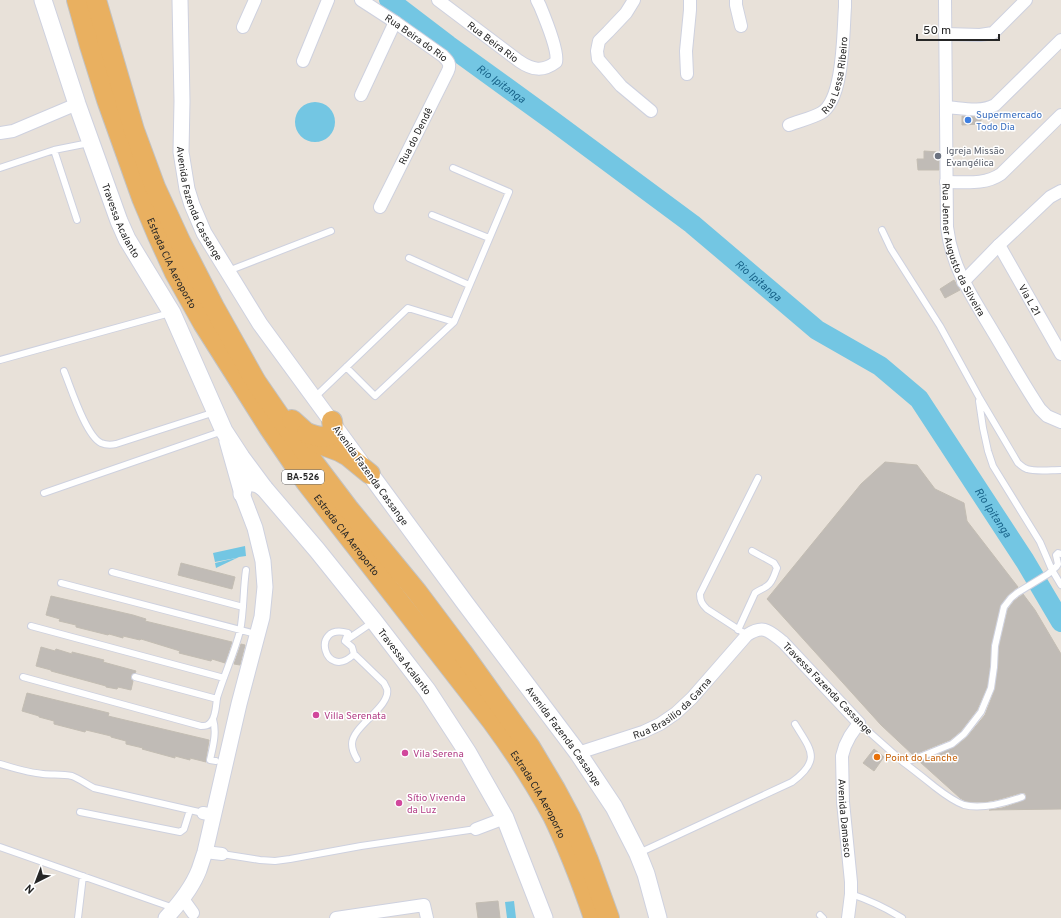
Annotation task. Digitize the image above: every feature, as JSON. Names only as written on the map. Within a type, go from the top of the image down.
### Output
[{"type":"highway","name":"Estrada CIA Aeroporto","points":[[77,0],[107,100],[142,198],[172,267],[200,317],[265,423],[306,482],[518,757],[552,816],[577,869],[594,918]]},
{"type":"highway","name":"Estrada CIA Aeroporto","points":[[96,0],[134,130],[154,187],[214,307],[256,382],[289,430],[348,508],[417,592],[530,747],[556,789],[571,819],[609,918]]},
{"type":"highway","points":[[256,382],[295,423],[320,444],[348,456],[370,474]]},
{"type":"highway","points":[[307,433],[324,437],[329,435],[333,428],[332,421]]},
{"type":"main road","name":"Travessa Acalanto","points":[[43,0],[77,104],[127,239],[172,313],[224,431],[247,466],[264,488],[317,550],[427,690],[468,753],[506,818],[544,918]]},
{"type":"main road","name":"Avenida Fazenda Cassange","points":[[370,474],[578,753],[614,807],[638,854],[646,874],[658,918]]},
{"type":"main road","points":[[242,494],[244,486],[249,482],[258,484],[264,488]]},
{"type":"street","name":"Avenida Fazenda Cassange","points":[[180,0],[182,101],[181,152],[187,189],[204,233],[260,324],[370,474]]},
{"type":"street","points":[[243,27],[255,0]]},
{"type":"street","points":[[303,60],[328,0]]},
{"type":"street","name":"Rua Beira do Rio","points":[[361,0],[443,56],[450,65]]},
{"type":"street","name":"Rua Beira Rio","points":[[438,0],[525,64],[535,69],[540,69],[553,65],[557,60],[555,48],[537,0]]},
{"type":"street","points":[[634,0],[626,13],[599,41],[598,59],[621,86],[651,111]]},
{"type":"street","points":[[687,74],[686,51],[690,0]]},
{"type":"street","points":[[736,0],[741,26]]},
{"type":"street","name":"Rua Lessa Ribeiro","points":[[789,125],[821,113],[828,108],[834,97],[840,74],[845,0]]},
{"type":"street","name":"Rua Jenner Augusto da Silveira","points":[[945,0],[947,227],[953,257],[963,282],[1040,409],[1047,416],[1061,422]]},
{"type":"street","points":[[946,34],[980,35],[993,33],[1026,0]]},
{"type":"street","points":[[361,95],[395,22]]},
{"type":"street","points":[[946,107],[982,110],[995,105],[1061,40]]},
{"type":"street","name":"Rua do Dendê","points":[[380,207],[450,65]]},
{"type":"street","points":[[0,133],[13,131],[77,104]]},
{"type":"street","points":[[946,182],[982,182],[995,178],[1001,174],[1061,115]]},
{"type":"street","points":[[963,282],[1050,197],[1061,191]]},
{"type":"street","name":"Via L 21","points":[[999,246],[1061,354]]},
{"type":"street","name":"Travessa Acalanto","points":[[173,908],[195,879],[205,852],[208,814],[262,617],[265,587],[263,561],[255,528],[242,494],[224,431]]},
{"type":"street","name":"Travessa Fazenda Cassange","points":[[743,633],[760,629],[766,630],[783,642],[860,723]]},
{"type":"street","name":"Rua Brasilio da Garna","points":[[578,753],[644,732],[660,724],[676,713],[692,698],[743,633]]},
{"type":"street","name":"Avenida Damasco","points":[[848,918],[851,894],[843,802],[842,756],[850,736],[860,723]]},
{"type":"street","points":[[476,829],[506,818]]},
{"type":"street","points":[[205,852],[222,854]]},
{"type":"street","points":[[336,918],[424,905],[426,918]]},
{"type":"street","points":[[173,908],[195,915]]},
{"type":"lane","points":[[0,168],[54,150],[91,143]]},
{"type":"lane","points":[[54,150],[77,220]]},
{"type":"lane","points":[[346,367],[375,396],[454,322],[509,192],[453,168]]},
{"type":"lane","points":[[432,215],[489,238]]},
{"type":"lane","points":[[882,230],[891,249],[940,326],[979,397],[1014,456],[1023,467],[1027,469],[1061,470]]},
{"type":"lane","points":[[228,271],[331,231]]},
{"type":"lane","points":[[409,258],[469,285]]},
{"type":"lane","points":[[314,398],[408,308],[454,322]]},
{"type":"lane","points":[[0,360],[172,313]]},
{"type":"lane","points":[[64,371],[87,428],[100,443],[108,445],[116,444],[216,412]]},
{"type":"lane","points":[[979,397],[983,428],[993,466],[1040,542],[1050,572],[1061,585]]},
{"type":"lane","points":[[44,493],[224,431]]},
{"type":"lane","points":[[752,551],[774,563],[777,568],[772,582],[755,593],[743,633],[702,605],[700,594],[758,478]]},
{"type":"lane","points":[[903,762],[915,759],[952,744],[964,734],[981,712],[991,688],[995,646],[1004,607],[1017,593],[1056,567],[1058,564],[1056,555],[1058,553],[1061,554]]},
{"type":"lane","points":[[23,677],[201,726],[209,725],[213,719],[217,699],[240,630],[246,570]]},
{"type":"lane","points":[[112,572],[243,607]]},
{"type":"lane","points":[[61,583],[257,635]]},
{"type":"lane","points":[[345,641],[374,621]]},
{"type":"lane","points":[[31,626],[224,678]]},
{"type":"lane","points":[[345,641],[348,633],[340,631],[332,633],[326,638],[324,646],[326,654],[332,660],[340,662],[348,660],[354,654]]},
{"type":"lane","points":[[345,641],[352,647],[354,654],[384,683],[387,689],[383,704],[355,735],[352,743],[357,759]]},
{"type":"lane","points":[[135,677],[217,699]]},
{"type":"lane","points":[[213,719],[215,726],[215,738],[210,760],[216,761]]},
{"type":"lane","name":"Travessa Fazenda Cassange","points":[[860,723],[903,762],[957,802],[965,805],[976,806],[1001,804],[1022,797]]},
{"type":"lane","points":[[638,854],[792,782],[808,767],[811,757],[808,746],[795,724]]},
{"type":"lane","points":[[0,764],[31,772],[72,776],[82,780],[94,788],[208,814]]},
{"type":"lane","points":[[80,812],[180,832],[184,829],[190,810]]},
{"type":"lane","points":[[222,854],[275,861],[361,846],[476,829]]},
{"type":"lane","points":[[0,847],[173,908]]},
{"type":"lane","points":[[78,918],[83,876]]},
{"type":"lane","points":[[851,894],[869,900],[902,918]]},
{"type":"water","points":[[315,102],[329,108],[335,122],[329,136],[315,142],[301,136],[295,122],[301,108]]},
{"type":"water","points":[[245,546],[246,556],[239,557],[216,568],[215,563],[236,558],[215,562],[213,553]]},
{"type":"water","points":[[514,901],[516,918],[507,918],[505,902]]},
{"type":"building","points":[[962,116],[981,117],[981,124],[962,125]]},
{"type":"building","points":[[924,151],[939,152],[939,170],[918,170],[917,159],[924,159]]},
{"type":"building","points":[[954,280],[960,290],[945,298],[940,289]]},
{"type":"building","points":[[885,462],[917,465],[935,489],[964,503],[967,521],[1018,587],[1008,595],[1000,606],[991,645],[987,687],[977,710],[961,731],[950,740],[913,755],[881,725],[767,599],[861,484]]},
{"type":"building","points":[[181,563],[235,577],[232,589],[178,575]]},
{"type":"building","points":[[1023,594],[1035,610],[1061,654],[1061,809],[989,810],[1002,808],[1023,801],[1026,798],[1026,795],[1025,793],[1021,793],[985,802],[965,801],[920,762],[955,747],[967,737],[985,715],[995,689],[999,647],[1008,609],[1014,601]]},
{"type":"building","points":[[51,596],[133,615],[146,619],[145,621],[232,642],[225,663],[179,653],[180,651],[141,639],[123,636],[123,638],[76,627],[76,625],[59,621],[60,619],[46,615]]},
{"type":"building","points":[[241,644],[245,645],[240,665],[234,664]]},
{"type":"building","points":[[41,647],[55,651],[56,649],[72,654],[72,652],[104,660],[103,662],[136,671],[131,676],[133,681],[131,690],[118,687],[117,689],[106,687],[36,666]]},
{"type":"building","points":[[27,693],[109,713],[108,716],[209,740],[206,762],[175,756],[175,758],[126,744],[126,741],[111,736],[86,730],[85,732],[54,724],[54,721],[22,711]]},
{"type":"building","points":[[874,749],[884,757],[874,771],[863,763]]},
{"type":"building","points":[[498,901],[500,918],[478,918],[476,903]]},
{"type":"waterway","name":"Rio Ipitanga","points":[[389,0],[692,224],[817,330],[880,366],[919,399],[1025,561],[1061,622]]},
{"type":"place","name":"Supermercado Todo Dia","points":[[968,120]]},
{"type":"place","name":"Igreja Missão Evangélica","points":[[938,156]]},
{"type":"place","name":"Villa Serenata","points":[[316,715]]},
{"type":"place","name":"Vila Serena","points":[[405,753]]},
{"type":"place","name":"Point do Lanche","points":[[877,757]]},
{"type":"place","name":"Sítio Vivenda da Luz","points":[[399,803]]}]
